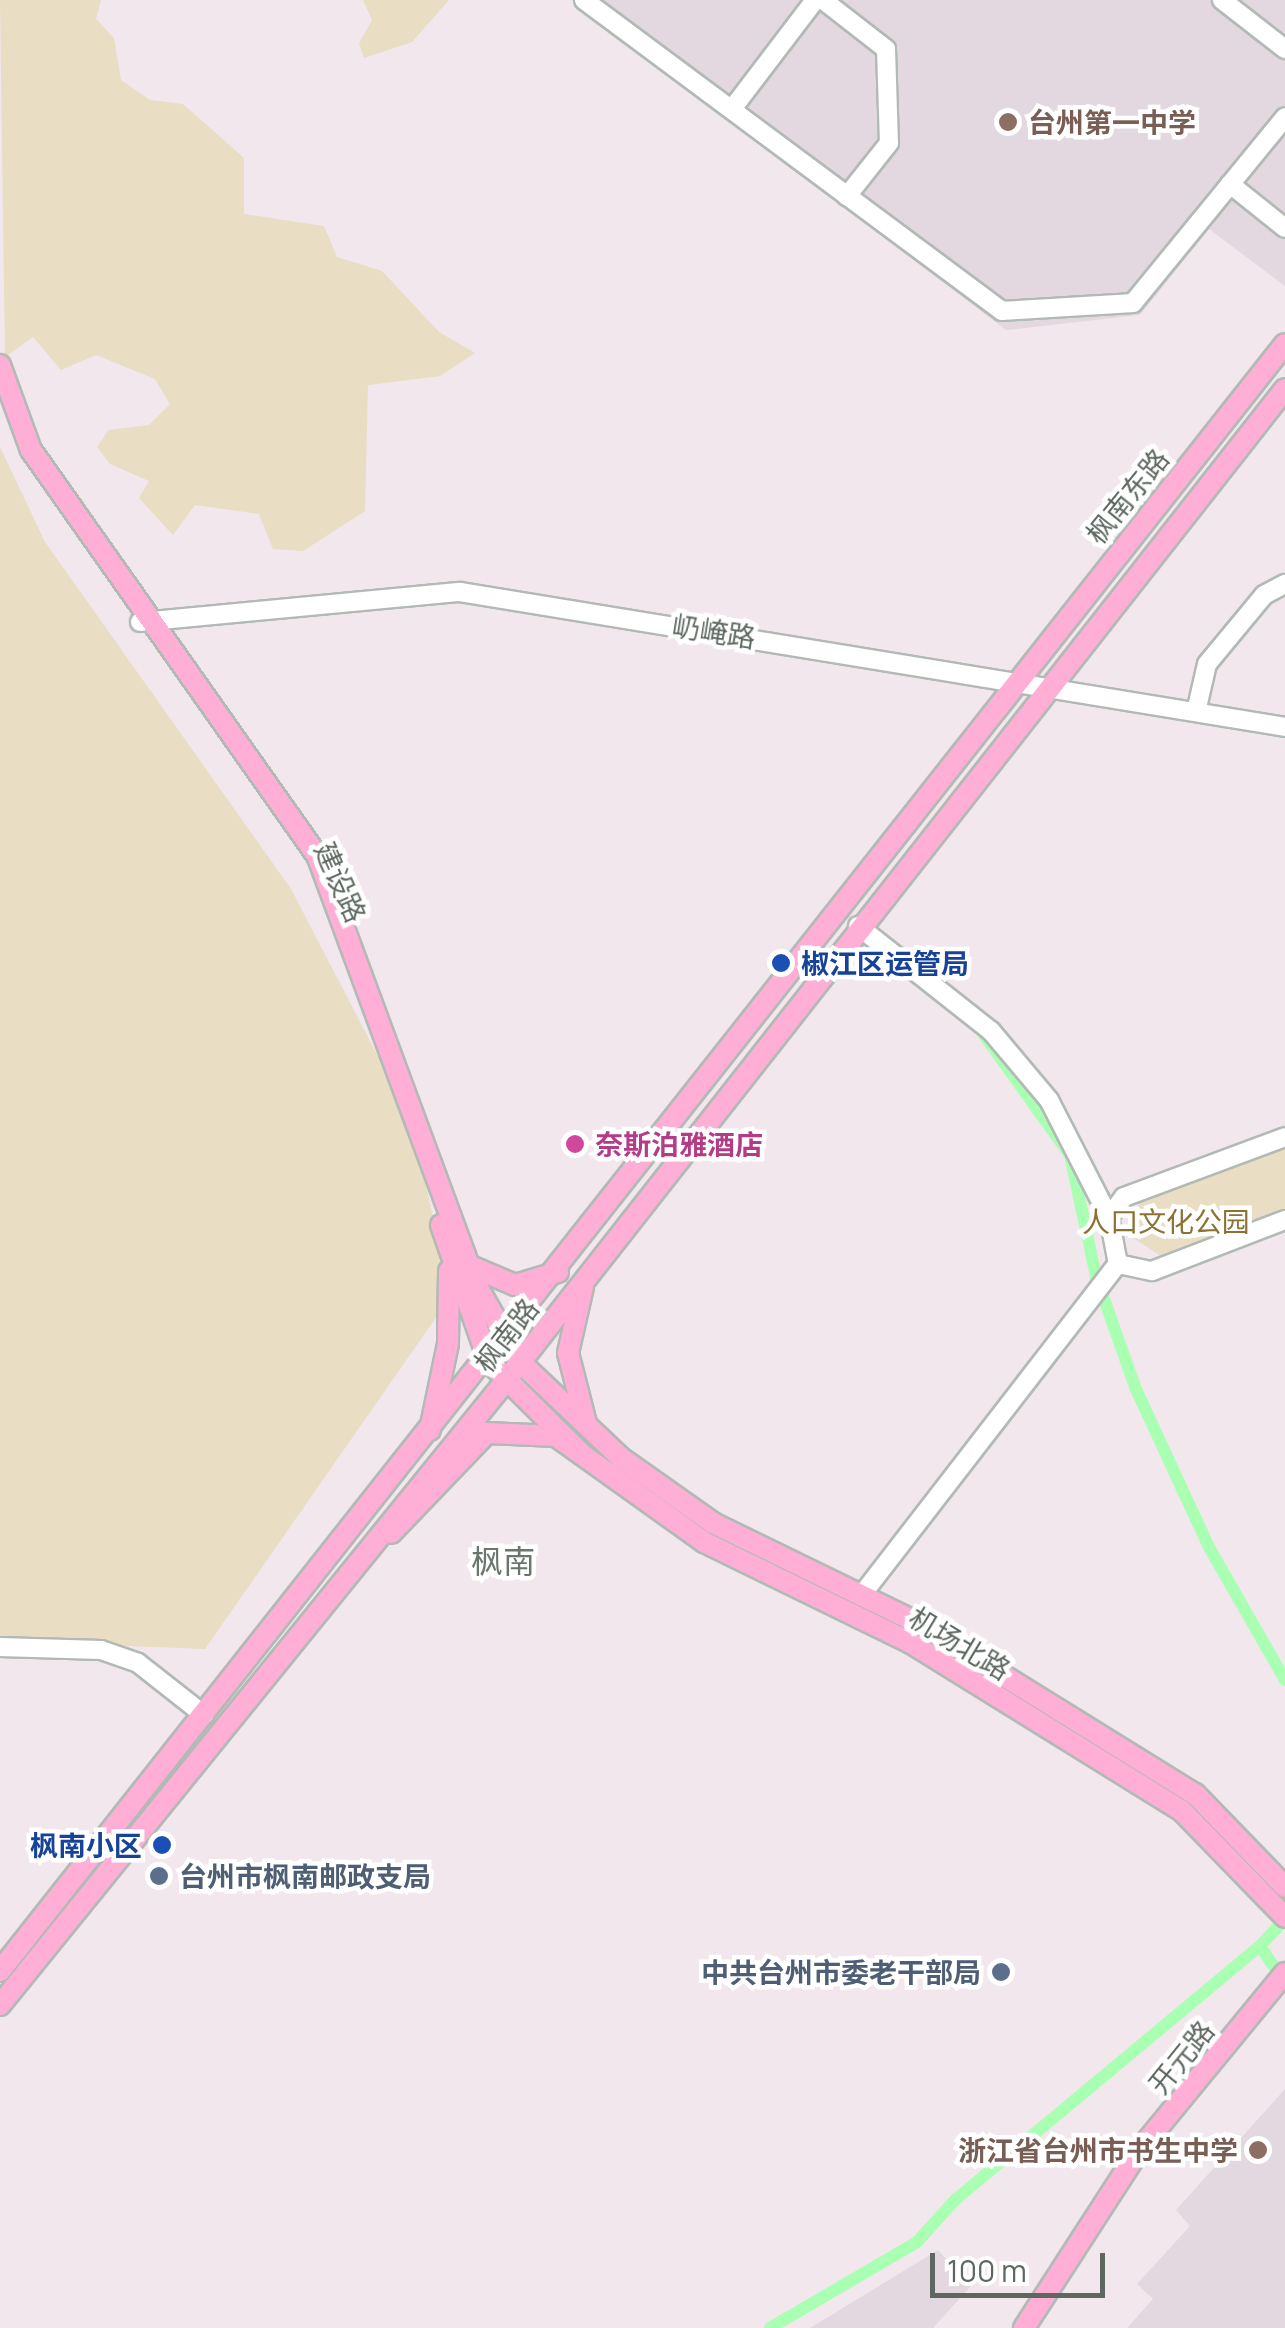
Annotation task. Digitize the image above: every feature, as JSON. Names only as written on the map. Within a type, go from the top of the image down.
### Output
[{"type":"main road","name":"枫南东路","points":[[1012,683],[1285,344]]},
{"type":"main road","name":"建设路","points":[[0,365],[32,450],[306,859],[489,1362],[504,1383],[581,1453]]},
{"type":"main road","name":"枫南路","points":[[0,2005],[504,1383],[1043,690],[1285,389]]},
{"type":"main road","name":"建设路","points":[[0,402],[20,456],[317,855],[468,1266],[505,1342],[520,1362]]},
{"type":"main road","name":"枫南路","points":[[0,1970],[505,1342],[1012,683]]},
{"type":"main road","points":[[428,1439],[448,1344],[450,1254]]},
{"type":"main road","points":[[468,1266],[515,1284],[560,1271]]},
{"type":"main road","points":[[586,1276],[568,1353],[589,1430]]},
{"type":"main road","name":"机场北路","points":[[520,1362],[589,1430],[713,1523],[861,1596],[1195,1794],[1285,1887]]},
{"type":"main road","points":[[368,1548],[424,1506],[487,1434],[542,1432],[581,1453]]},
{"type":"main road","name":"机场北路","points":[[581,1453],[704,1542],[911,1643],[1182,1811],[1285,1917]]},
{"type":"main road","name":"开元路","points":[[1024,2328],[1137,2153],[1285,1973]]},
{"type":"street","points":[[584,0],[1002,311],[1133,303],[1285,117]]},
{"type":"street","points":[[732,109],[814,0]]},
{"type":"street","points":[[822,0],[886,49],[889,142],[848,196]]},
{"type":"street","points":[[1222,0],[1285,49]]},
{"type":"street","points":[[1230,184],[1285,228]]},
{"type":"street","points":[[1196,712],[1207,664],[1264,595],[1285,584]]},
{"type":"street","name":"屷崦路","points":[[147,622],[460,592],[1043,690],[1285,726]]},
{"type":"street","points":[[858,926],[992,1031],[1049,1100],[1109,1217],[1118,1264],[861,1596]]},
{"type":"street","points":[[1109,1217],[1124,1197],[1285,1137]]},
{"type":"street","points":[[1118,1264],[1152,1271],[1285,1220]]},
{"type":"street","points":[[0,1646],[101,1650],[138,1662],[204,1715]]},
{"type":"shaded area","name":"台州第一中学","points":[[571,0],[1285,0],[1285,286],[1209,229],[1140,315],[1006,330]]},
{"type":"shaded area","name":"浙江省台州市书生中学","points":[[1285,2089],[1285,2328],[1127,2328],[1153,2299],[1137,2284],[1190,2226],[1176,2210]]},
{"type":"shaded area","points":[[938,2250],[971,2286],[933,2328],[810,2328]]},
{"type":"green space","points":[[0,0],[101,0],[96,19],[114,38],[121,80],[150,100],[183,104],[244,158],[244,214],[324,226],[337,257],[382,271],[439,332],[475,353],[440,376],[368,385],[365,511],[303,551],[273,549],[259,514],[195,505],[173,535],[139,498],[149,481],[110,464],[97,447],[109,430],[149,425],[170,404],[155,379],[96,355],[61,370],[33,337],[5,357]]},
{"type":"green space","points":[[363,0],[449,0],[412,42],[364,58],[359,43],[372,20]]},
{"type":"green space","points":[[0,447],[45,542],[291,889],[411,1120],[451,1296],[205,1649],[0,1641]]},
{"type":"green space","name":"人口文化公园","points":[[1285,1144],[1285,1214],[1164,1258],[1130,1236],[1141,1196]]},
{"type":"waterway","points":[[984,1035],[1070,1155],[1096,1276],[1135,1387],[1210,1549],[1285,1680]]},
{"type":"waterway","points":[[1283,1980],[1260,1946],[1285,1919]]},
{"type":"waterway","points":[[770,2328],[917,2242],[955,2200],[1260,1946]]},
{"type":"place","name":"台州第一中学","points":[[1008,122]]},
{"type":"place","name":"椒江区运管局","points":[[781,963]]},
{"type":"place","name":"奈斯泊雅酒店","points":[[575,1144]]},
{"type":"place","name":"枫南小区","points":[[162,1845]]},
{"type":"place","name":"台州市枫南邮政支局","points":[[159,1876]]},
{"type":"place","name":"中共台州市委老干部局","points":[[1001,1972]]},
{"type":"place","name":"浙江省台州市书生中学","points":[[1258,2150]]},
{"type":"district","name":"枫南","points":[[503,1561]]}]
